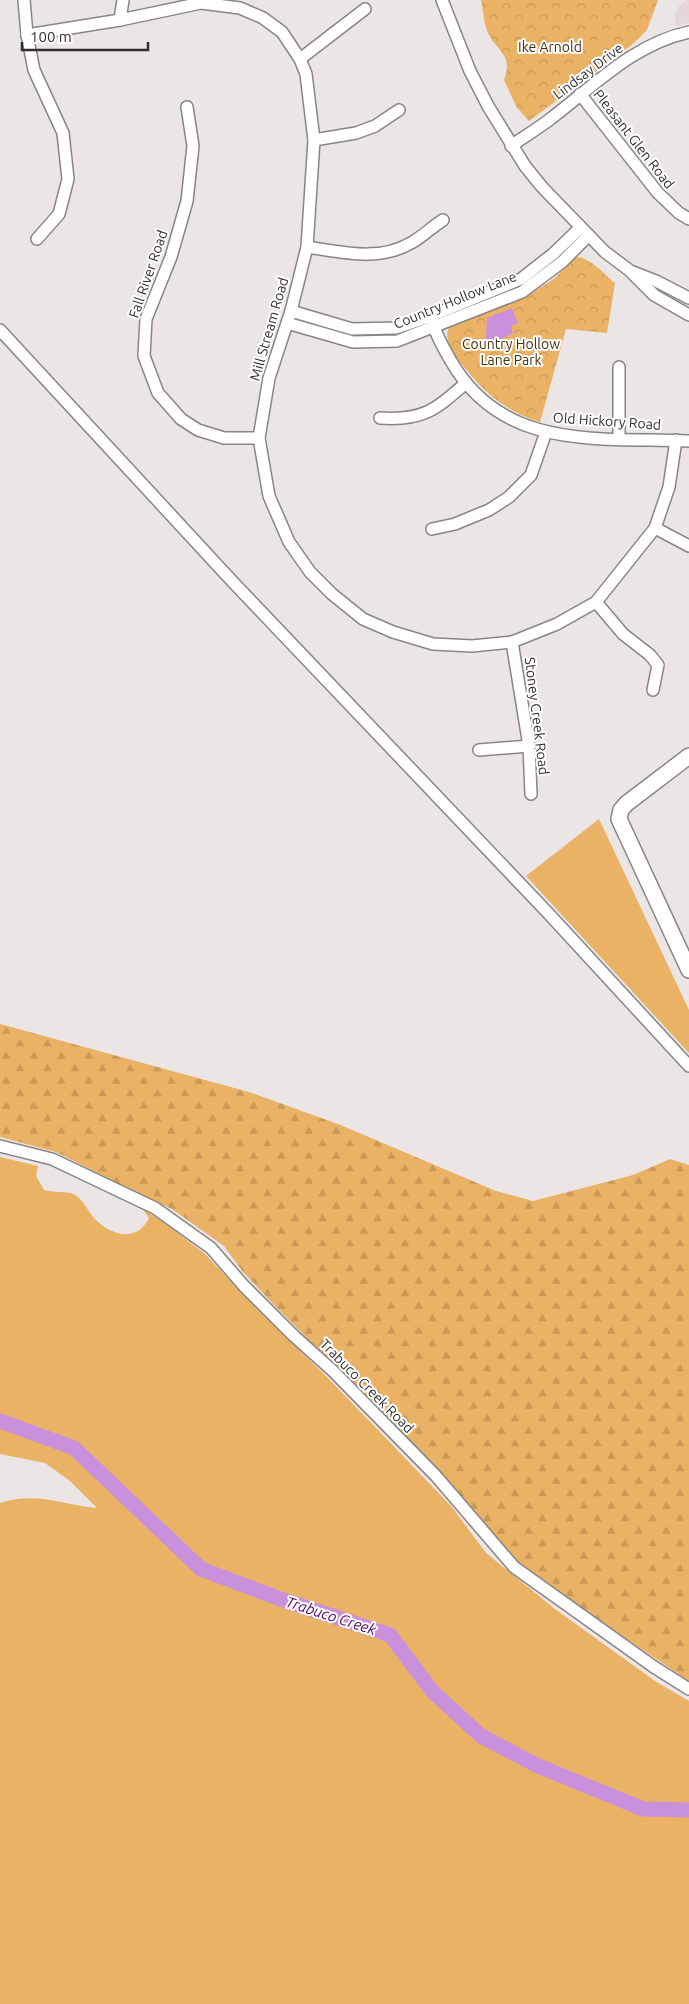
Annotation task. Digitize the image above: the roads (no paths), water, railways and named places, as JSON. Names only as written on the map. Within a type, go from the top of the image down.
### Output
[{"type":"main road","points":[[689,756],[626,804],[619,815],[621,826],[689,970]]},
{"type":"street","points":[[24,0],[27,35],[34,70],[63,133],[68,179],[59,214],[37,239]]},
{"type":"street","points":[[120,20],[123,0]]},
{"type":"street","points":[[442,0],[470,71],[511,146],[542,187],[584,232],[605,252],[629,270],[654,296],[689,315]]},
{"type":"street","name":"Mill Stream Road","points":[[27,35],[120,20],[201,3],[241,4],[282,32],[300,59],[306,74],[314,140],[307,247],[291,311],[269,378],[260,438],[269,496],[289,542],[310,572],[332,594],[363,618],[392,632],[432,644],[472,646],[512,642],[556,624],[596,602],[655,528],[669,487],[676,440]]},
{"type":"street","points":[[300,59],[365,9]]},
{"type":"street","name":"Lindsay Drive","points":[[511,146],[550,119],[580,94],[636,53],[657,42],[689,32]]},
{"type":"street","name":"Pleasant Glen Road","points":[[580,94],[658,193],[678,213],[689,220]]},
{"type":"street","name":"Fall River Road","points":[[187,107],[193,146],[187,201],[172,256],[146,319],[144,356],[158,393],[181,419],[198,430],[224,438],[260,438]]},
{"type":"street","points":[[314,140],[356,134],[375,126],[399,110]]},
{"type":"street","points":[[307,247],[364,255],[380,254],[412,243],[443,220]]},
{"type":"street","name":"Country Hollow Lane","points":[[287,323],[353,342],[397,340],[432,322],[522,292],[562,262],[584,232]]},
{"type":"street","points":[[629,270],[689,298]]},
{"type":"street","name":"Country Hollow Lane","points":[[291,311],[352,329],[396,328],[432,322]]},
{"type":"street","name":"Old Hickory Road","points":[[432,322],[456,370],[466,383],[484,402],[506,417],[532,429],[546,432],[619,439],[689,441]]},
{"type":"street","points":[[0,330],[231,580],[548,912],[689,1066]]},
{"type":"street","points":[[619,367],[619,439]]},
{"type":"street","points":[[380,418],[400,419],[426,414],[466,383]]},
{"type":"street","points":[[432,528],[455,524],[489,510],[509,497],[531,475],[546,432]]},
{"type":"street","points":[[655,528],[689,546]]},
{"type":"street","points":[[596,602],[623,634],[650,654],[658,665],[653,690]]},
{"type":"street","name":"Stoney Creek Road","points":[[512,642],[529,746],[531,794]]},
{"type":"street","points":[[479,750],[529,746]]},
{"type":"street","name":"Trabuco Creek Road","points":[[0,1146],[52,1160],[155,1208],[210,1248],[244,1286],[294,1336],[333,1371],[436,1476],[514,1566],[654,1667],[689,1689]]},
{"type":"waterway","name":"Trabuco Creek","points":[[0,1421],[74,1448],[201,1569],[283,1600],[390,1635],[432,1691],[481,1736],[536,1765],[643,1809],[689,1810]]},
{"type":"park label","name":"Ike Arnold","points":[[550,47]]},
{"type":"park label","name":"Country Hollow Lane Park","points":[[511,352]]}]
